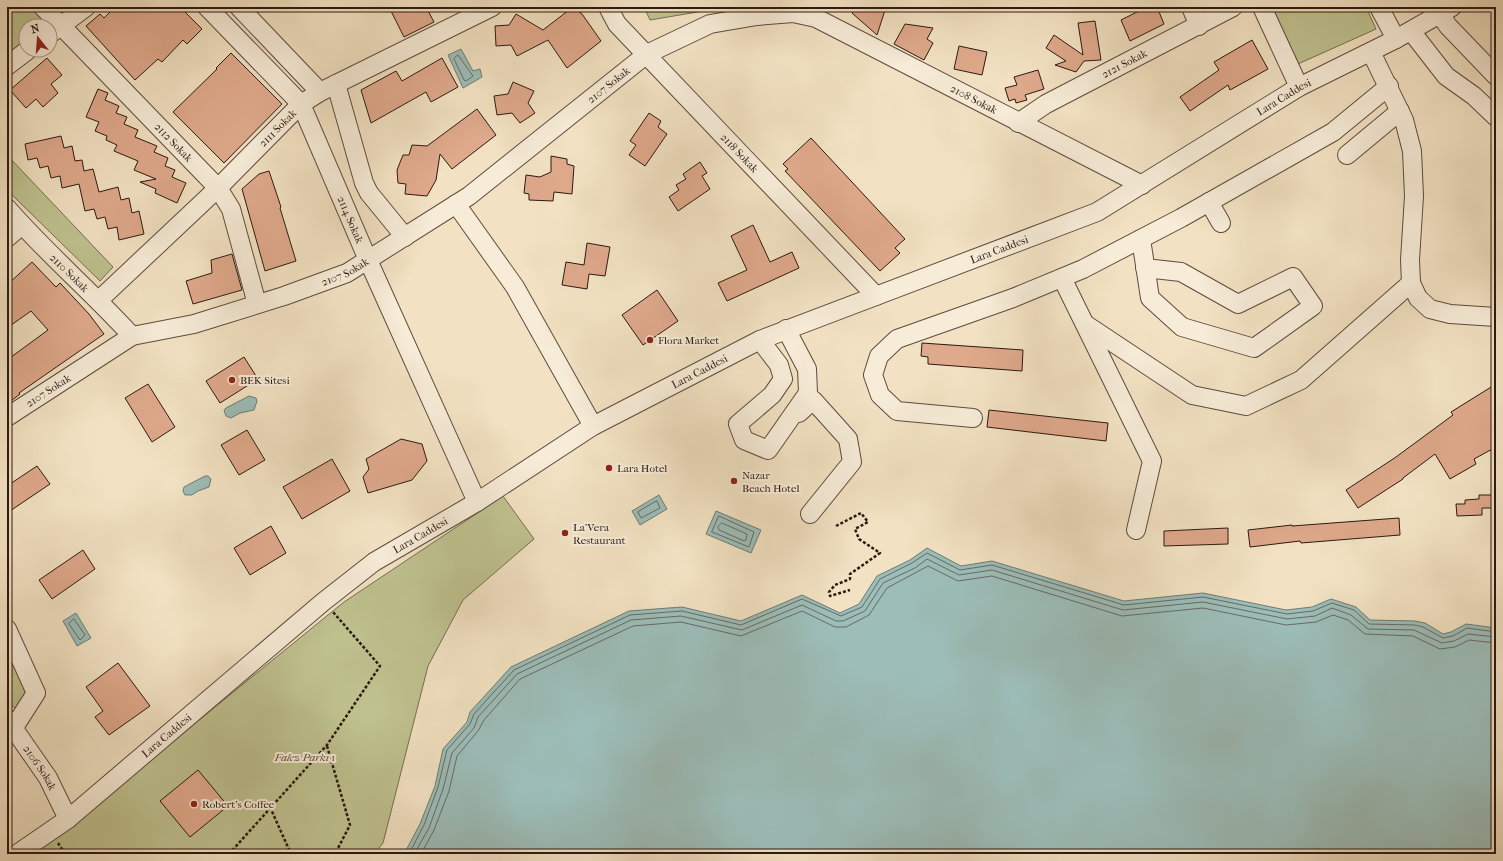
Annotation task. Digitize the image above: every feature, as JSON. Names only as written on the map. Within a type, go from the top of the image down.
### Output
[{"type":"street","name":"2112 Sokak","points":[[43,7],[49,18]]},
{"type":"street","points":[[58,28],[86,7]]},
{"type":"street","name":"2114 Sokak","points":[[207,7],[301,104],[368,260],[477,502]]},
{"type":"street","points":[[239,7],[320,92]]},
{"type":"street","name":"2111 Sokak","points":[[99,300],[218,188],[301,104],[320,92],[492,7]]},
{"type":"street","name":"2118 Sokak","points":[[608,7],[617,24],[876,296]]},
{"type":"street","points":[[1191,7],[1199,26]]},
{"type":"street","name":"2121 Sokak","points":[[1018,123],[1046,104],[1199,26],[1233,7]]},
{"type":"street","points":[[1262,7],[1299,87]]},
{"type":"street","points":[[1379,7],[1403,35],[1446,76],[1474,96],[1496,117]]},
{"type":"street","points":[[1446,10],[1448,26],[1494,69]]},
{"type":"street","name":"Lara Caddesi","points":[[17,854],[68,819],[323,602],[374,562],[477,502],[593,426],[760,340],[1097,212],[1299,87],[1371,52],[1446,10]]},
{"type":"street","name":"2108 Sokak","points":[[646,54],[710,24],[757,16],[808,11],[816,18],[1018,123],[1142,185]]},
{"type":"street","name":"2112 Sokak","points":[[58,33],[218,188],[231,209],[257,304]]},
{"type":"street","points":[[1371,52],[1400,111],[1412,151],[1414,196],[1410,260],[1411,283],[1418,298],[1430,309],[1450,314],[1496,317]]},
{"type":"street","name":"2107 Sokak","points":[[7,417],[132,336],[194,324],[347,273],[470,196],[646,54]]},
{"type":"street","points":[[7,66],[18,58]]},
{"type":"street","points":[[336,84],[364,183],[369,194],[405,237]]},
{"type":"street","points":[[973,418],[897,411],[880,395],[873,375],[879,356],[897,339],[1013,298],[1083,269],[1141,240],[1333,132],[1389,86]]},
{"type":"street","points":[[1347,155],[1400,111]]},
{"type":"street","points":[[1209,202],[1221,223]]},
{"type":"street","points":[[456,204],[515,287],[593,426]]},
{"type":"street","name":"2110 Sokak","points":[[7,208],[22,226],[99,300],[132,336]]},
{"type":"street","points":[[7,238],[22,226]]},
{"type":"street","points":[[1141,240],[1145,268],[1150,298],[1182,328],[1254,348],[1313,306],[1293,277],[1238,304],[1181,272],[1145,268]]},
{"type":"street","points":[[1062,278],[1152,460],[1136,530]]},
{"type":"street","points":[[1085,324],[1192,395],[1246,406],[1301,380],[1411,283]]},
{"type":"street","points":[[760,340],[779,365],[783,379],[772,395],[738,424],[744,440],[768,450],[808,393],[807,370],[786,329]]},
{"type":"street","points":[[789,421],[813,400],[848,439],[852,462],[810,514]]},
{"type":"street","points":[[7,629],[36,693],[10,724]]},
{"type":"street","name":"2106 Sokak","points":[[10,724],[48,778],[68,819]]},
{"type":"path","points":[[836,526],[861,513],[868,522],[855,530],[859,539],[880,553],[850,574],[850,580],[835,585],[829,592],[830,596],[850,590]]},
{"type":"path","points":[[229,854],[327,745],[380,666],[323,602]]},
{"type":"path","points":[[327,745],[350,825],[335,854]]},
{"type":"path","points":[[270,807],[291,854]]},
{"type":"green space","points":[[17,7],[31,7],[41,18],[18,18],[18,46],[7,56],[7,14]]},
{"type":"green space","points":[[644,7],[727,7],[650,20]]},
{"type":"green space","points":[[1272,7],[1366,7],[1376,29],[1298,64]]},
{"type":"green space","points":[[7,155],[113,267],[100,281],[7,190]]},
{"type":"green space","name":"Falez Parkı 1","points":[[503,496],[534,539],[463,600],[428,666],[383,843],[374,854],[30,854],[53,839],[344,602]]},
{"type":"green space","points":[[7,649],[26,691],[16,709],[7,701]]},
{"type":"water","points":[[461,49],[473,71],[480,69],[482,77],[463,88],[448,55]]},
{"type":"water","points":[[249,396],[256,398],[257,401],[254,410],[240,413],[231,418],[226,416],[224,410],[226,408]]},
{"type":"water","points":[[205,476],[208,476],[211,479],[209,487],[192,495],[185,495],[183,491],[184,487]]},
{"type":"water","points":[[659,495],[667,509],[640,525],[632,511]]},
{"type":"water","points":[[716,511],[761,530],[751,553],[706,534]]},
{"type":"water","points":[[927,548],[961,566],[992,561],[1124,601],[1203,593],[1286,610],[1312,607],[1331,599],[1356,607],[1370,620],[1415,621],[1425,623],[1443,634],[1451,632],[1466,624],[1496,628],[1496,854],[404,854],[420,824],[435,786],[443,749],[467,722],[470,712],[511,667],[629,611],[682,607],[741,621],[802,595],[840,613],[859,604],[877,576],[910,560]]},
{"type":"water","points":[[76,613],[91,638],[77,646],[63,621]]},
{"type":"building","points":[[115,7],[180,7],[202,29],[187,44],[183,40],[162,62],[158,59],[135,80],[86,26],[100,14],[104,18]]},
{"type":"building","points":[[389,7],[426,7],[434,22],[404,37]]},
{"type":"building","points":[[857,7],[886,7],[877,35],[852,13]]},
{"type":"building","points":[[1147,7],[1157,7],[1164,24],[1130,41],[1121,20]]},
{"type":"building","points":[[575,9],[582,14],[601,41],[567,68],[548,40],[517,56],[511,45],[496,46],[495,26],[509,25],[516,14],[543,30],[569,10]]},
{"type":"building","points":[[1095,21],[1101,60],[1084,61],[1076,72],[1055,65],[1066,61],[1046,48],[1054,35],[1083,55],[1078,23]]},
{"type":"building","points":[[905,24],[933,28],[927,39],[933,43],[924,60],[894,44]]},
{"type":"building","points":[[1252,40],[1268,69],[1230,90],[1228,85],[1190,111],[1180,97],[1219,70],[1214,62]]},
{"type":"building","points":[[959,46],[987,52],[982,75],[954,69]]},
{"type":"building","points":[[231,53],[282,104],[224,163],[173,112],[217,69],[216,68]]},
{"type":"building","points":[[47,58],[62,75],[51,84],[58,93],[43,107],[36,99],[26,108],[10,90]]},
{"type":"building","points":[[442,58],[458,87],[431,102],[426,92],[371,123],[361,90],[396,71],[402,81]]},
{"type":"building","points":[[1038,70],[1044,89],[1025,95],[1027,100],[1016,103],[1015,99],[1009,101],[1005,88],[1017,85],[1014,77]]},
{"type":"building","points":[[513,82],[534,91],[528,103],[535,113],[520,123],[512,113],[497,115],[494,96],[508,94]]},
{"type":"building","points":[[98,89],[108,93],[105,100],[119,106],[116,113],[127,117],[124,124],[138,130],[135,137],[157,146],[154,152],[168,158],[165,166],[175,170],[172,177],[186,183],[177,203],[155,193],[156,189],[140,182],[156,179],[134,170],[138,161],[114,151],[117,145],[106,140],[107,136],[95,131],[99,122],[86,117]]},
{"type":"building","points":[[477,109],[496,135],[452,169],[440,154],[436,180],[427,196],[405,194],[406,184],[398,183],[397,170],[403,155],[409,155],[412,145],[427,146]]},
{"type":"building","points":[[649,113],[661,121],[658,127],[667,134],[645,166],[629,155],[636,145],[630,141]]},
{"type":"building","points":[[61,136],[64,148],[72,146],[75,161],[82,160],[84,171],[93,169],[99,192],[118,187],[121,200],[129,198],[132,213],[139,211],[144,234],[119,240],[117,227],[108,229],[105,217],[97,219],[94,209],[85,211],[79,184],[62,188],[60,176],[51,178],[48,166],[40,168],[37,158],[28,160],[25,144]]},
{"type":"building","points":[[811,138],[905,239],[895,248],[900,253],[880,271],[785,171],[788,169],[783,164]]},
{"type":"building","points":[[551,156],[567,159],[567,164],[574,166],[572,194],[554,192],[553,201],[529,200],[529,194],[524,193],[526,175],[540,177],[551,172]]},
{"type":"building","points":[[700,162],[707,173],[702,176],[710,189],[678,211],[669,197],[679,190],[676,185],[686,179],[683,174]]},
{"type":"building","points":[[269,171],[296,261],[265,271],[242,189],[259,174]]},
{"type":"building","points":[[753,225],[770,262],[792,252],[799,268],[727,301],[718,283],[747,270],[731,236]]},
{"type":"building","points":[[587,243],[610,247],[605,276],[589,274],[587,289],[562,285],[566,262],[584,265]]},
{"type":"building","points":[[232,254],[242,290],[193,304],[186,281],[212,273],[211,260]]},
{"type":"building","points":[[32,262],[56,287],[60,283],[89,314],[104,334],[19,393],[20,394],[7,404],[7,360],[48,330],[31,311],[7,328],[7,285]]},
{"type":"building","points":[[657,290],[678,321],[643,345],[622,315]]},
{"type":"building","points":[[922,343],[1023,350],[1022,371],[928,364],[928,357],[921,356]]},
{"type":"building","name":"BEK Sitesi","points":[[244,357],[258,379],[220,403],[206,381]]},
{"type":"building","points":[[148,384],[175,427],[152,442],[125,398]]},
{"type":"building","points":[[1496,384],[1496,447],[1474,459],[1476,464],[1450,479],[1435,454],[1403,479],[1358,508],[1346,490],[1396,457],[1453,415],[1451,412]]},
{"type":"building","points":[[989,410],[1108,423],[1106,441],[987,427]]},
{"type":"building","points":[[247,430],[265,460],[239,475],[221,445]]},
{"type":"building","points":[[401,439],[422,444],[427,461],[412,480],[368,493],[363,477],[369,469],[366,459]]},
{"type":"building","points":[[332,459],[350,491],[302,519],[283,487]]},
{"type":"building","points":[[37,466],[50,484],[7,513],[7,486]]},
{"type":"building","points":[[1479,495],[1494,495],[1495,508],[1482,508],[1482,515],[1457,516],[1456,504],[1465,504],[1465,500],[1479,499]]},
{"type":"building","points":[[1399,518],[1400,535],[1301,543],[1300,541],[1250,547],[1248,530],[1292,525]]},
{"type":"building","points":[[271,526],[286,553],[250,575],[234,548]]},
{"type":"building","points":[[1228,528],[1228,544],[1164,546],[1164,531]]},
{"type":"building","points":[[83,550],[95,569],[52,599],[39,580]]},
{"type":"building","points":[[118,663],[150,706],[109,735],[95,717],[103,711],[86,687]]},
{"type":"building","name":"Robert’s Coffee","points":[[198,770],[228,806],[190,837],[160,801]]},
{"type":"place","name":"Flora Market","points":[[650,340]]},
{"type":"place","name":"BEK Sitesi","points":[[232,380]]},
{"type":"place","name":"Lara Hotel","points":[[609,468]]},
{"type":"place","name":"Nazar Beach Hotel","points":[[734,481]]},
{"type":"place","name":"La'Vera Restaurant","points":[[565,533]]},
{"type":"place","name":"Robert’s Coffee","points":[[194,804]]}]
